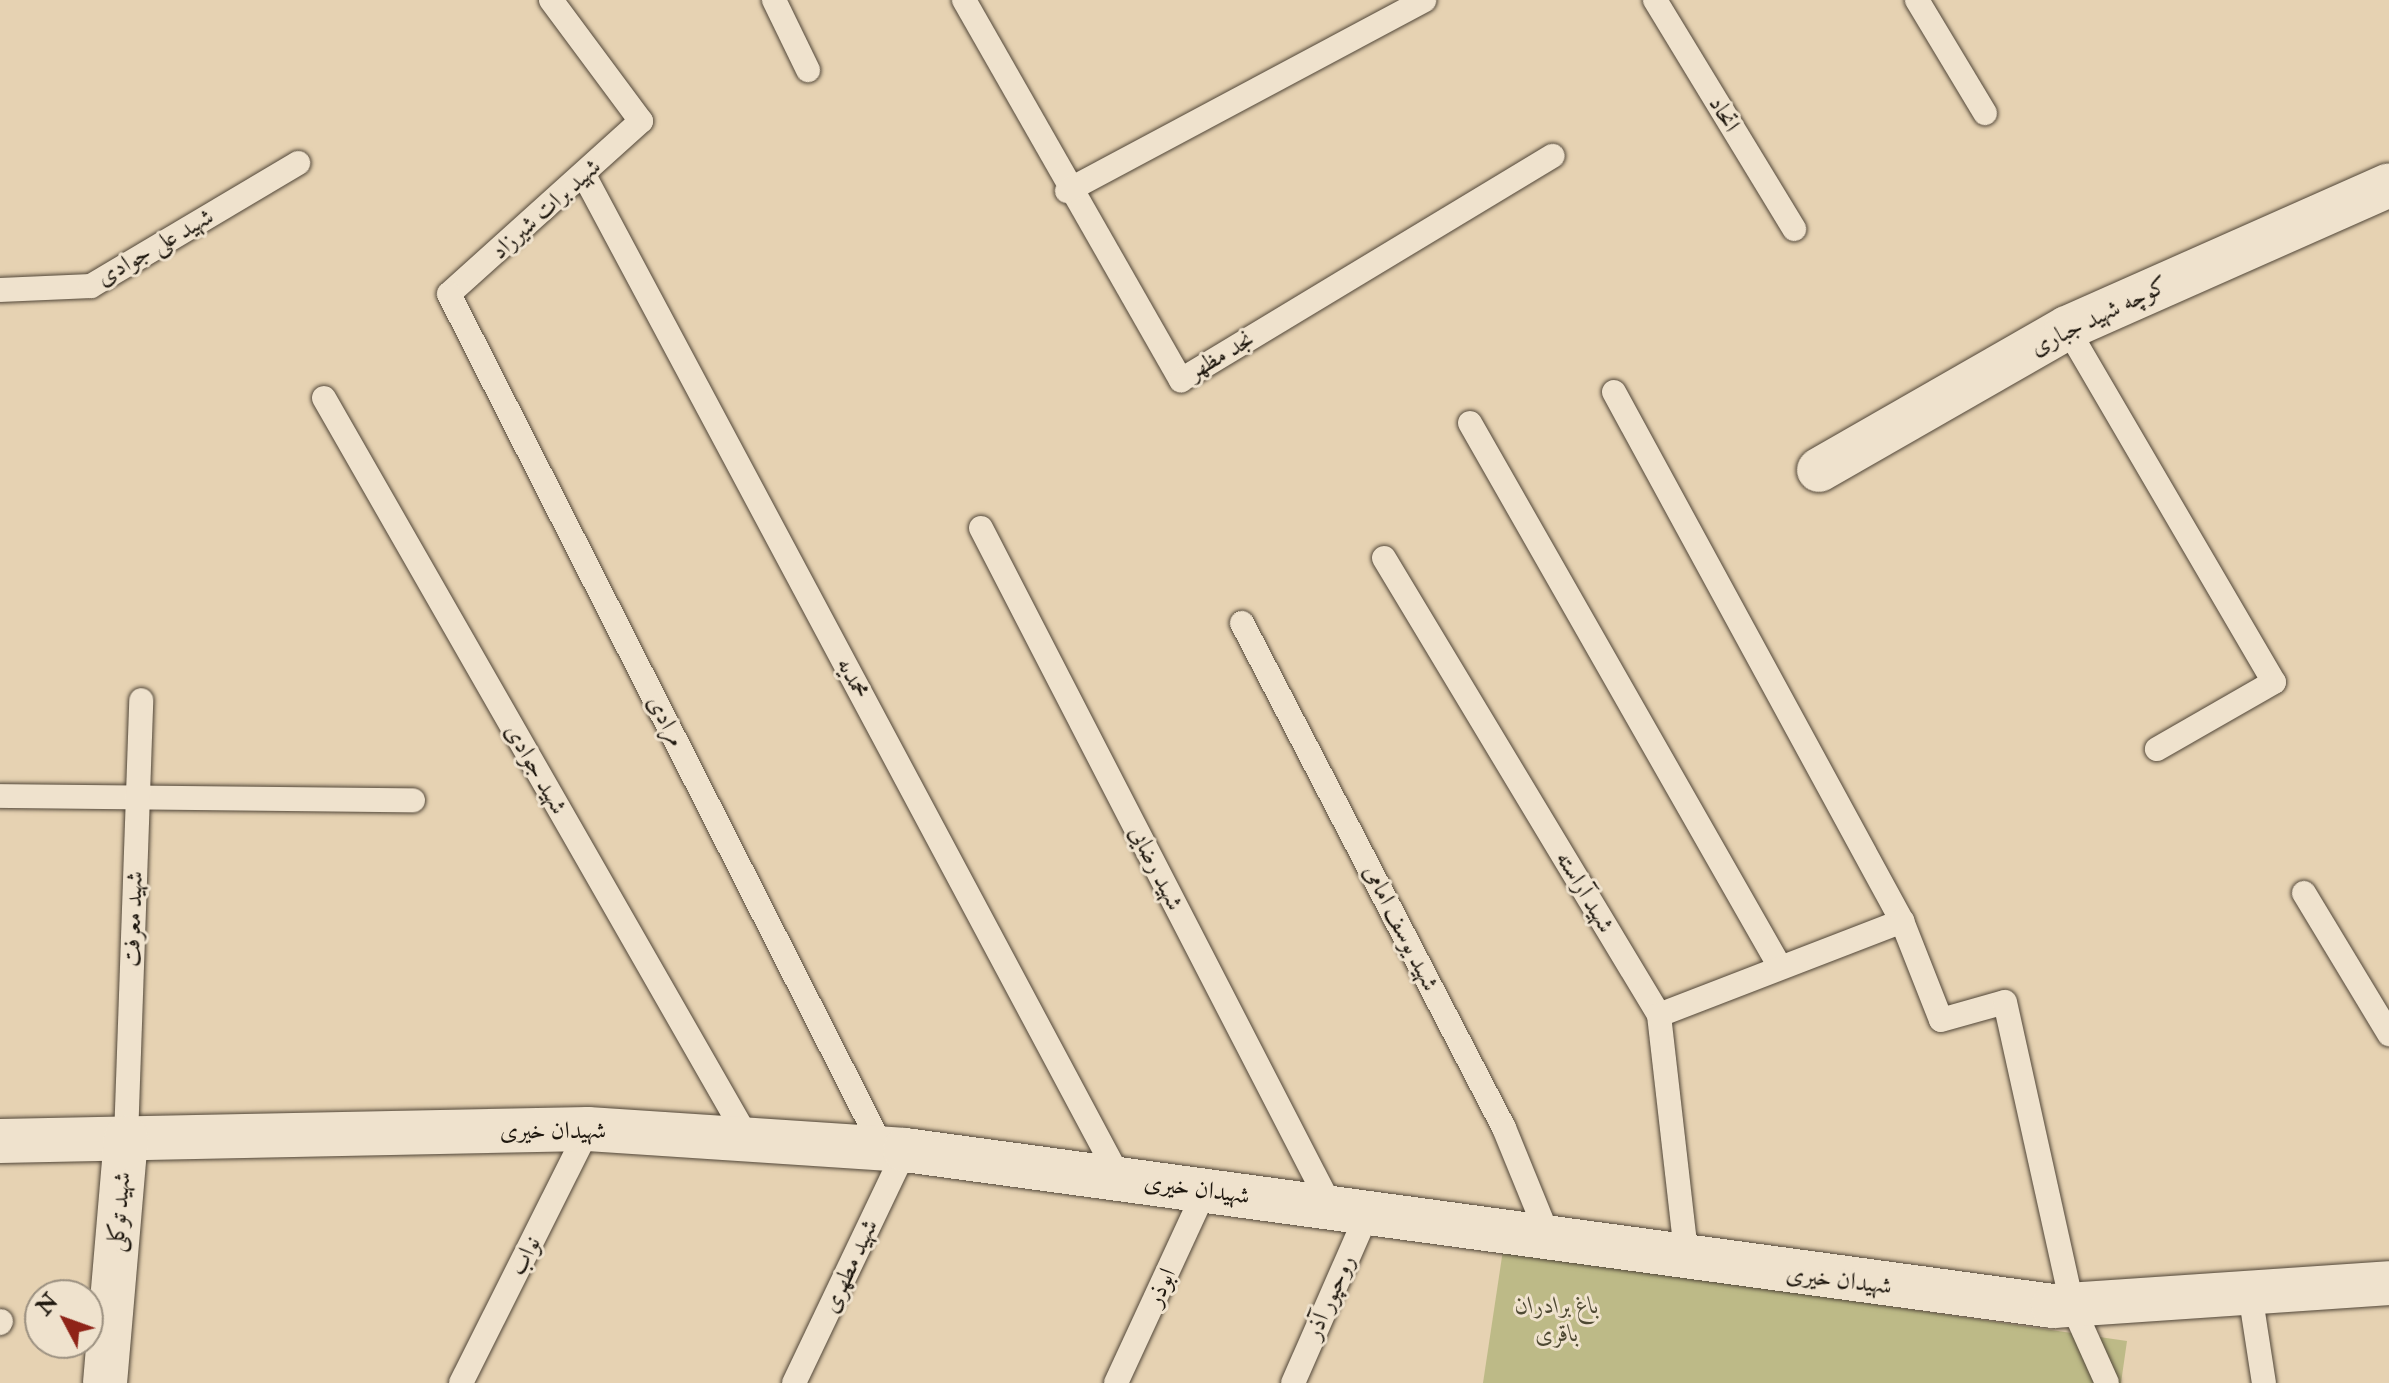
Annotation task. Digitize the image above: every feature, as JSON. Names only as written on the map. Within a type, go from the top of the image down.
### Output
[{"type":"street","name":"کوچه شهید جباری","points":[[1819,470],[2067,328],[2389,185]]},
{"type":"street","name":"شهیدان خیری","points":[[0,1141],[588,1129],[894,1149],[1349,1209],[1687,1259],[2072,1305],[2389,1283]]},
{"type":"street","name":"شهید توکلی","points":[[105,1383],[126,1138]]},
{"type":"lane","name":"شهید برات شیرزاد","points":[[449,294],[585,177],[641,121],[551,0]]},
{"type":"lane","points":[[774,0],[808,70]]},
{"type":"lane","name":"نجد مظهر","points":[[964,0],[1067,191],[1181,380],[1553,156]]},
{"type":"lane","points":[[1067,191],[1424,0]]},
{"type":"lane","name":"اتحاد","points":[[1655,0],[1794,229]]},
{"type":"lane","points":[[1917,0],[1985,113]]},
{"type":"lane","name":"شهید علی جوادی","points":[[0,290],[91,286],[298,163]]},
{"type":"lane","name":"محمدیه","points":[[585,177],[1120,1179]]},
{"type":"lane","name":"مرادی","points":[[449,294],[894,1149]]},
{"type":"lane","points":[[2067,328],[2274,682],[2157,749]]},
{"type":"lane","points":[[1614,392],[1902,921],[1941,1020],[2005,1002],[2072,1305],[2107,1383]]},
{"type":"lane","name":"شهید جوادی","points":[[324,398],[748,1139]]},
{"type":"lane","points":[[1470,423],[1780,967]]},
{"type":"lane","name":"شهید رضایی","points":[[981,528],[1349,1209]]},
{"type":"lane","name":"شهید آراسته","points":[[1384,558],[1659,1015],[1687,1259]]},
{"type":"lane","name":"شهید یوسف امامی","points":[[1242,623],[1504,1128],[1549,1238]]},
{"type":"lane","name":"شهید معرفت","points":[[126,1138],[141,700]]},
{"type":"lane","points":[[0,796],[413,800]]},
{"type":"lane","points":[[2304,893],[2389,1034]]},
{"type":"lane","points":[[1659,1015],[1902,921]]},
{"type":"lane","name":"نواب","points":[[461,1383],[588,1129]]},
{"type":"lane","name":"شهید مطهری","points":[[794,1383],[894,1149]]},
{"type":"lane","name":"ابوذر","points":[[1116,1383],[1205,1190]]},
{"type":"lane","name":"روحپور آذر","points":[[1293,1383],[1349,1209]]},
{"type":"lane","points":[[2250,1293],[2264,1383]]},
{"type":"green space","name":"باغ برادران باقری","points":[[1503,1250],[2127,1341],[2121,1383],[1483,1383]]}]
